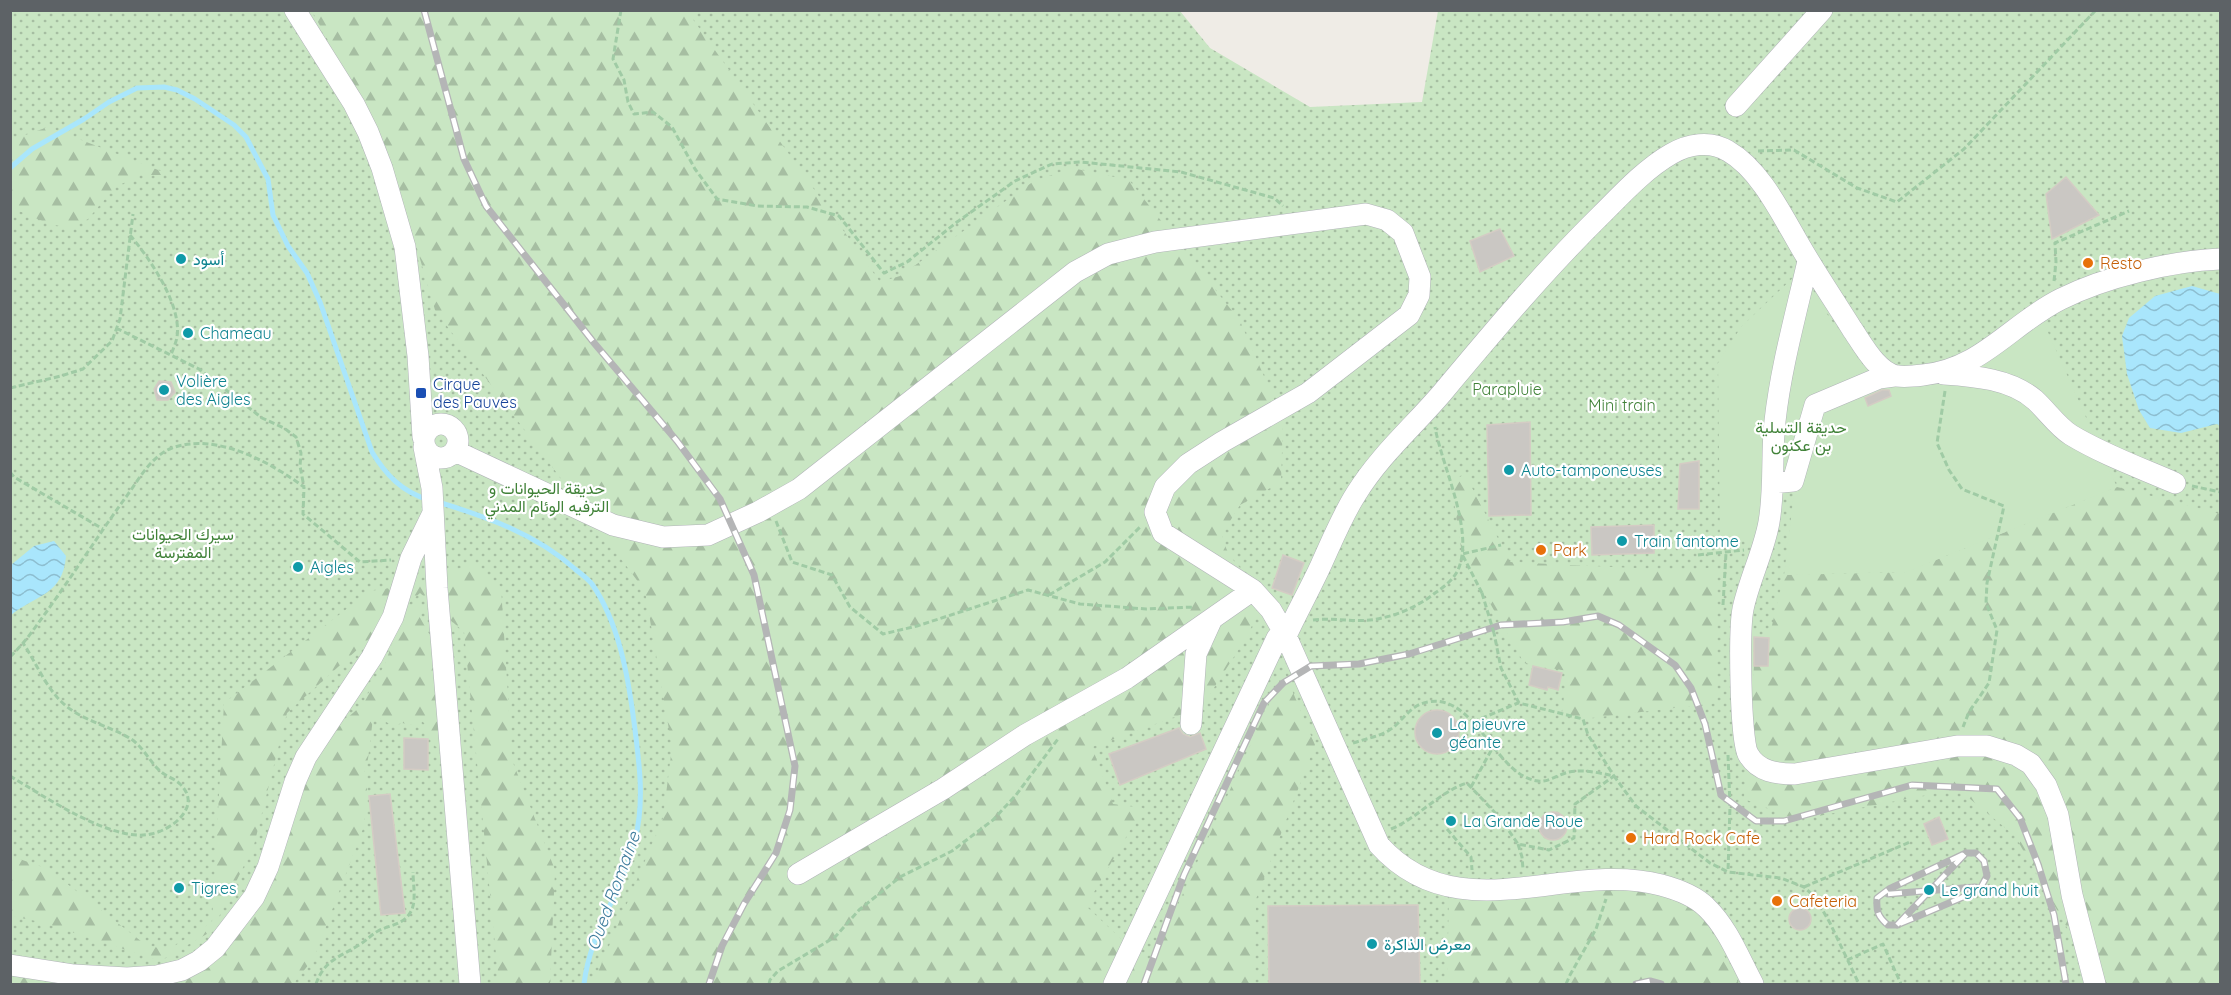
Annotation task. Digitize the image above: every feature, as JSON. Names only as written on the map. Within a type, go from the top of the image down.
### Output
[{"type":"lane","points":[[295,10],[354,104],[368,132],[382,168],[405,247],[418,356],[424,442],[432,488],[432,515],[470,984]]},
{"type":"lane","points":[[1736,106],[1822,10]]},
{"type":"lane","points":[[1114,984],[1277,638],[1284,634],[1355,495],[1384,454],[1432,404],[1558,257],[1655,166],[1672,153],[1689,154],[1715,145],[1729,152],[1759,180],[1866,350],[1880,366],[1894,376]]},
{"type":"lane","points":[[455,451],[613,525],[663,537],[708,535],[799,489],[1075,272],[1108,254],[1155,242],[1299,222],[1366,214],[1387,220],[1403,233],[1420,277],[1419,295],[1408,315],[1308,393],[1188,464],[1165,487],[1155,512],[1163,533],[1253,590],[1271,610],[1379,845],[1393,860],[1420,876],[1446,886],[1473,890],[1523,889],[1584,880],[1643,880],[1676,889],[1705,905],[1722,925],[1753,984]]},
{"type":"lane","points":[[1942,374],[1998,344],[2051,304],[2089,287],[2151,268],[2220,259]]},
{"type":"lane","points":[[1808,261],[1780,380],[1774,425],[1773,483],[1769,524],[1743,610],[1741,636],[1743,728],[1747,753],[1757,766],[1777,774],[1795,774],[1957,746],[1988,746],[2016,755],[2031,764],[2046,785],[2058,814],[2072,895],[2095,984]]},
{"type":"lane","points":[[418,356],[433,402],[457,434],[458,440],[455,451],[442,458],[432,456],[424,442]]},
{"type":"lane","points":[[1773,483],[1793,481],[1815,405],[1879,378],[1942,374],[1971,376],[2002,382],[2033,398],[2068,434],[2175,483]]},
{"type":"lane","points":[[2002,382],[2021,406]]},
{"type":"lane","points":[[424,442],[433,425],[441,423],[449,426]]},
{"type":"lane","points":[[10,965],[74,975],[127,978],[157,976],[182,970],[199,962],[215,948],[254,897],[268,867],[302,765],[372,657],[388,627],[411,558],[432,515]]},
{"type":"lane","points":[[798,874],[944,789],[1025,735],[1127,678],[1206,613],[1253,590]]},
{"type":"lane","points":[[1191,724],[1196,654],[1206,613]]},
{"type":"path","points":[[621,10],[613,60],[624,80],[628,102],[634,114],[653,112],[672,127],[694,169],[717,199],[757,206],[807,207],[839,216],[884,273],[907,262],[957,222],[1015,181],[1052,164],[1081,162],[1181,172],[1274,198],[1299,222]]},
{"type":"path","points":[[1729,152],[1794,150],[1857,188],[1897,202],[1964,149],[2096,10]]},
{"type":"path","points":[[2051,304],[2056,262],[2055,243],[2129,212]]},
{"type":"path","points":[[10,388],[83,369],[112,341],[120,319],[133,214]]},
{"type":"path","points":[[130,236],[147,256],[169,298],[177,335],[171,355]]},
{"type":"path","points":[[116,328],[199,369],[262,418],[284,428],[296,437],[301,453],[300,466],[304,487],[303,514],[360,562],[411,558]]},
{"type":"path","points":[[1942,374],[1937,443],[1962,489],[2004,506],[1987,583],[1986,603],[1997,630],[1989,684],[1969,712],[1957,746]]},
{"type":"path","points":[[1284,634],[1306,621],[1380,619],[1407,610],[1449,583],[1457,571],[1462,554],[1461,531],[1432,404]]},
{"type":"path","points":[[10,657],[33,631],[103,529],[158,457],[172,448],[208,445],[234,449],[268,464],[304,487]]},
{"type":"path","points":[[10,472],[14,477],[103,529]]},
{"type":"path","points":[[2175,483],[2220,492]]},
{"type":"path","points":[[770,505],[792,562],[832,575],[850,607],[883,634],[917,626],[1028,590],[1080,604],[1206,613]]},
{"type":"path","points":[[1049,596],[1105,562],[1155,512]]},
{"type":"path","points":[[1462,554],[1501,545]]},
{"type":"path","points":[[1698,555],[1761,548]]},
{"type":"path","points":[[1462,554],[1482,593],[1494,633],[1501,668],[1519,703]]},
{"type":"path","points":[[10,776],[84,819],[122,833],[148,835],[168,829],[181,819],[187,809],[188,794],[180,784],[160,771],[133,740],[94,724],[67,707],[53,693],[23,643]]},
{"type":"path","points":[[1335,748],[1389,730],[1412,708],[1428,702],[1445,702],[1465,712],[1493,747],[1521,775],[1540,782],[1570,772],[1597,772],[1614,776]]},
{"type":"path","points":[[1473,722],[1519,703],[1583,719],[1588,735],[1636,806],[1710,863],[1728,872],[1781,878],[1804,887],[1815,897],[1859,984]]},
{"type":"path","points":[[769,984],[778,971],[818,949],[835,936],[859,910],[900,877],[952,851],[993,820],[1016,795],[1053,747],[1074,708]]},
{"type":"path","points":[[1471,787],[1493,747]]},
{"type":"path","points":[[1518,844],[1549,850],[1574,838],[1575,804],[1614,776]]},
{"type":"path","points":[[1374,833],[1407,823],[1456,787],[1467,783],[1500,818],[1518,844],[1522,857],[1523,889]]},
{"type":"path","points":[[1447,829],[1471,857],[1473,890]]},
{"type":"path","points":[[1804,887],[1910,842]]},
{"type":"path","points":[[316,984],[321,972],[337,956],[360,945],[378,932],[405,920],[414,905],[413,872]]},
{"type":"path","points":[[1566,984],[1596,929],[1612,880]]},
{"type":"path","points":[[1847,960],[1883,944],[1900,984]]},
{"type":"green space","name":"حديقة الحيوانات و الترفيه الوئام المدني","points":[[10,11],[1180,11],[1210,48],[1310,107],[1422,102],[1438,11],[2220,11],[2220,984],[11,984]]},
{"type":"green space","points":[[312,11],[687,11],[880,282],[900,276],[1034,181],[1072,168],[1129,180],[1240,321],[1283,420],[1281,482],[1240,505],[1222,534],[1228,552],[1248,577],[1255,590],[1258,609],[1247,636],[1210,694],[1205,706],[1092,747],[1113,804],[1143,808],[1086,906],[1150,966],[1284,671],[1315,745],[1256,899],[1254,984],[593,984],[663,818],[672,747],[645,591],[435,310],[389,153]]},
{"type":"green space","points":[[48,127],[171,175],[141,175],[115,187],[88,219],[72,228],[49,224],[17,210],[11,218],[11,140]]},
{"type":"green space","name":"حديقة التسلية بن عكنون","points":[[1798,273],[1873,379],[1894,385],[2043,321],[2117,487],[1906,572],[1784,575],[1804,411],[1771,539],[1720,542],[1718,363],[1741,327]]},
{"type":"green space","points":[[1465,474],[1510,562],[1696,571],[1716,566],[1716,703],[1583,719],[1562,713],[1567,671],[1524,663],[1462,554],[1451,482]]},
{"type":"green space","points":[[2117,487],[2220,514],[2220,984],[2099,984],[2015,836],[1958,789],[1798,820],[1744,799],[1754,666],[1769,638],[1784,575],[1906,572]]},
{"type":"green space","points":[[473,564],[501,587],[512,760],[555,870],[550,984],[499,984],[464,632],[420,593],[287,713],[254,845],[212,931],[160,961],[41,922],[11,916],[11,856],[48,869],[146,945],[168,950],[212,922],[224,703],[370,591],[410,585]]},
{"type":"green space","points":[[417,606],[420,608],[419,616],[431,637],[442,744],[436,747],[422,721],[413,725],[402,723],[393,726],[376,716],[373,718],[364,774],[367,789],[364,826],[314,958],[293,984],[52,984],[63,982],[176,982],[206,968],[222,954],[243,928],[303,787],[330,733],[361,706],[385,664],[402,615]]},
{"type":"green space","points":[[1651,890],[1701,911],[1739,984],[1447,984],[1449,892]]},
{"type":"green space","points":[[11,968],[52,984],[11,984]]},
{"type":"water","points":[[2192,286],[2220,294],[2220,426],[2217,424],[2181,433],[2150,428],[2139,410],[2127,374],[2122,336],[2129,318],[2155,296]]},
{"type":"water","points":[[54,541],[66,556],[60,579],[47,593],[11,615],[11,565],[34,546]]},
{"type":"building","points":[[2066,177],[2099,215],[2052,239],[2046,194]]},
{"type":"building","points":[[1500,229],[1514,256],[1480,272],[1470,241]]},
{"type":"building","name":"Volière des Aigles","points":[[159,381],[171,382],[175,392],[168,400],[157,400],[154,389]]},
{"type":"building","points":[[1882,390],[1889,390],[1891,396],[1868,406],[1865,398]]},
{"type":"building","name":"Auto-tamponeuses","points":[[1530,422],[1531,515],[1489,516],[1487,425]]},
{"type":"building","points":[[1699,461],[1699,509],[1678,509],[1680,464]]},
{"type":"building","name":"Train fantome","points":[[1654,525],[1654,553],[1592,555],[1591,527]]},
{"type":"building","points":[[1283,555],[1304,563],[1292,595],[1272,588]]},
{"type":"building","points":[[1754,637],[1769,638],[1768,666],[1754,666]]},
{"type":"building","points":[[1533,666],[1562,673],[1558,690],[1548,687],[1547,690],[1529,685]]},
{"type":"building","name":"La pieuvre géante","points":[[1437,710],[1453,716],[1459,732],[1453,748],[1437,754],[1421,748],[1415,732],[1421,716]]},
{"type":"building","points":[[1179,728],[1183,734],[1190,737],[1200,733],[1206,749],[1120,785],[1109,754]]},
{"type":"building","points":[[404,738],[428,739],[428,770],[404,769]]},
{"type":"building","points":[[390,794],[405,913],[381,915],[369,796]]},
{"type":"building","points":[[1553,812],[1563,816],[1567,826],[1563,836],[1553,840],[1543,836],[1539,826],[1543,816]]},
{"type":"building","points":[[1939,817],[1948,839],[1932,845],[1924,824]]},
{"type":"building","points":[[1418,905],[1420,984],[1269,984],[1268,906]]},
{"type":"building","points":[[1800,908],[1808,911],[1811,919],[1808,927],[1800,930],[1792,927],[1789,919],[1792,911]]},
{"type":"waterway","points":[[10,168],[32,149],[109,102],[137,88],[164,87],[177,90],[234,125],[246,137],[268,179],[273,215],[288,246],[307,273],[320,302],[372,452],[396,482],[419,497],[429,500]]},
{"type":"waterway","name":"Oued Romaine","points":[[438,502],[510,528],[560,557],[592,584],[616,633],[629,687],[638,751],[640,811],[630,858],[593,947],[584,984]]},
{"type":"railway","points":[[424,10],[464,159],[486,206],[595,344],[677,441],[720,499],[754,575],[795,766],[790,810],[776,853],[744,904],[722,946],[709,984]]},
{"type":"railway","points":[[1144,984],[1184,875],[1264,703],[1283,683],[1311,666],[1359,664],[1409,654],[1501,625],[1563,622],[1598,616],[1619,625],[1675,665],[1691,688],[1705,724],[1721,795],[1756,821],[1784,821],[1912,785],[1997,789],[2020,818],[2038,864],[2054,915],[2066,984]]},
{"type":"railway","points":[[1897,925],[1966,853],[1976,853],[1984,861],[1987,876],[1981,887],[1897,925],[1888,925],[1878,913],[1877,898],[1889,889],[1966,853]]},
{"type":"railway","points":[[1888,894],[1975,887]]},
{"type":"railway","points":[[1636,984],[1650,981],[1661,984]]},
{"type":"place","name":"أسود","points":[[181,259]]},
{"type":"place","name":"Resto","points":[[2088,263]]},
{"type":"place","name":"Chameau","points":[[188,333]]},
{"type":"place","name":"Volière des Aigles","points":[[164,390]]},
{"type":"place","name":"Cirque des Pauves","points":[[421,393]]},
{"type":"place","name":"Auto-tamponeuses","points":[[1509,470]]},
{"type":"place","name":"Train fantome","points":[[1622,541]]},
{"type":"place","name":"Park","points":[[1541,550]]},
{"type":"place","name":"Aigles","points":[[298,567]]},
{"type":"place","name":"La pieuvre géante","points":[[1437,733]]},
{"type":"place","name":"La Grande Roue","points":[[1451,821]]},
{"type":"place","name":"Hard Rock Cafe","points":[[1631,838]]},
{"type":"place","name":"Tigres","points":[[179,888]]},
{"type":"place","name":"Le grand huit","points":[[1929,890]]},
{"type":"place","name":"Cafeteria","points":[[1777,901]]},
{"type":"place","name":"معرض الذاكرة","points":[[1372,944]]},
{"type":"park label","name":"Parapluie","points":[[1507,389]]},
{"type":"park label","name":"Mini train","points":[[1622,405]]},
{"type":"park label","name":"سيرك الحيوانات المفترسة","points":[[183,543]]}]
